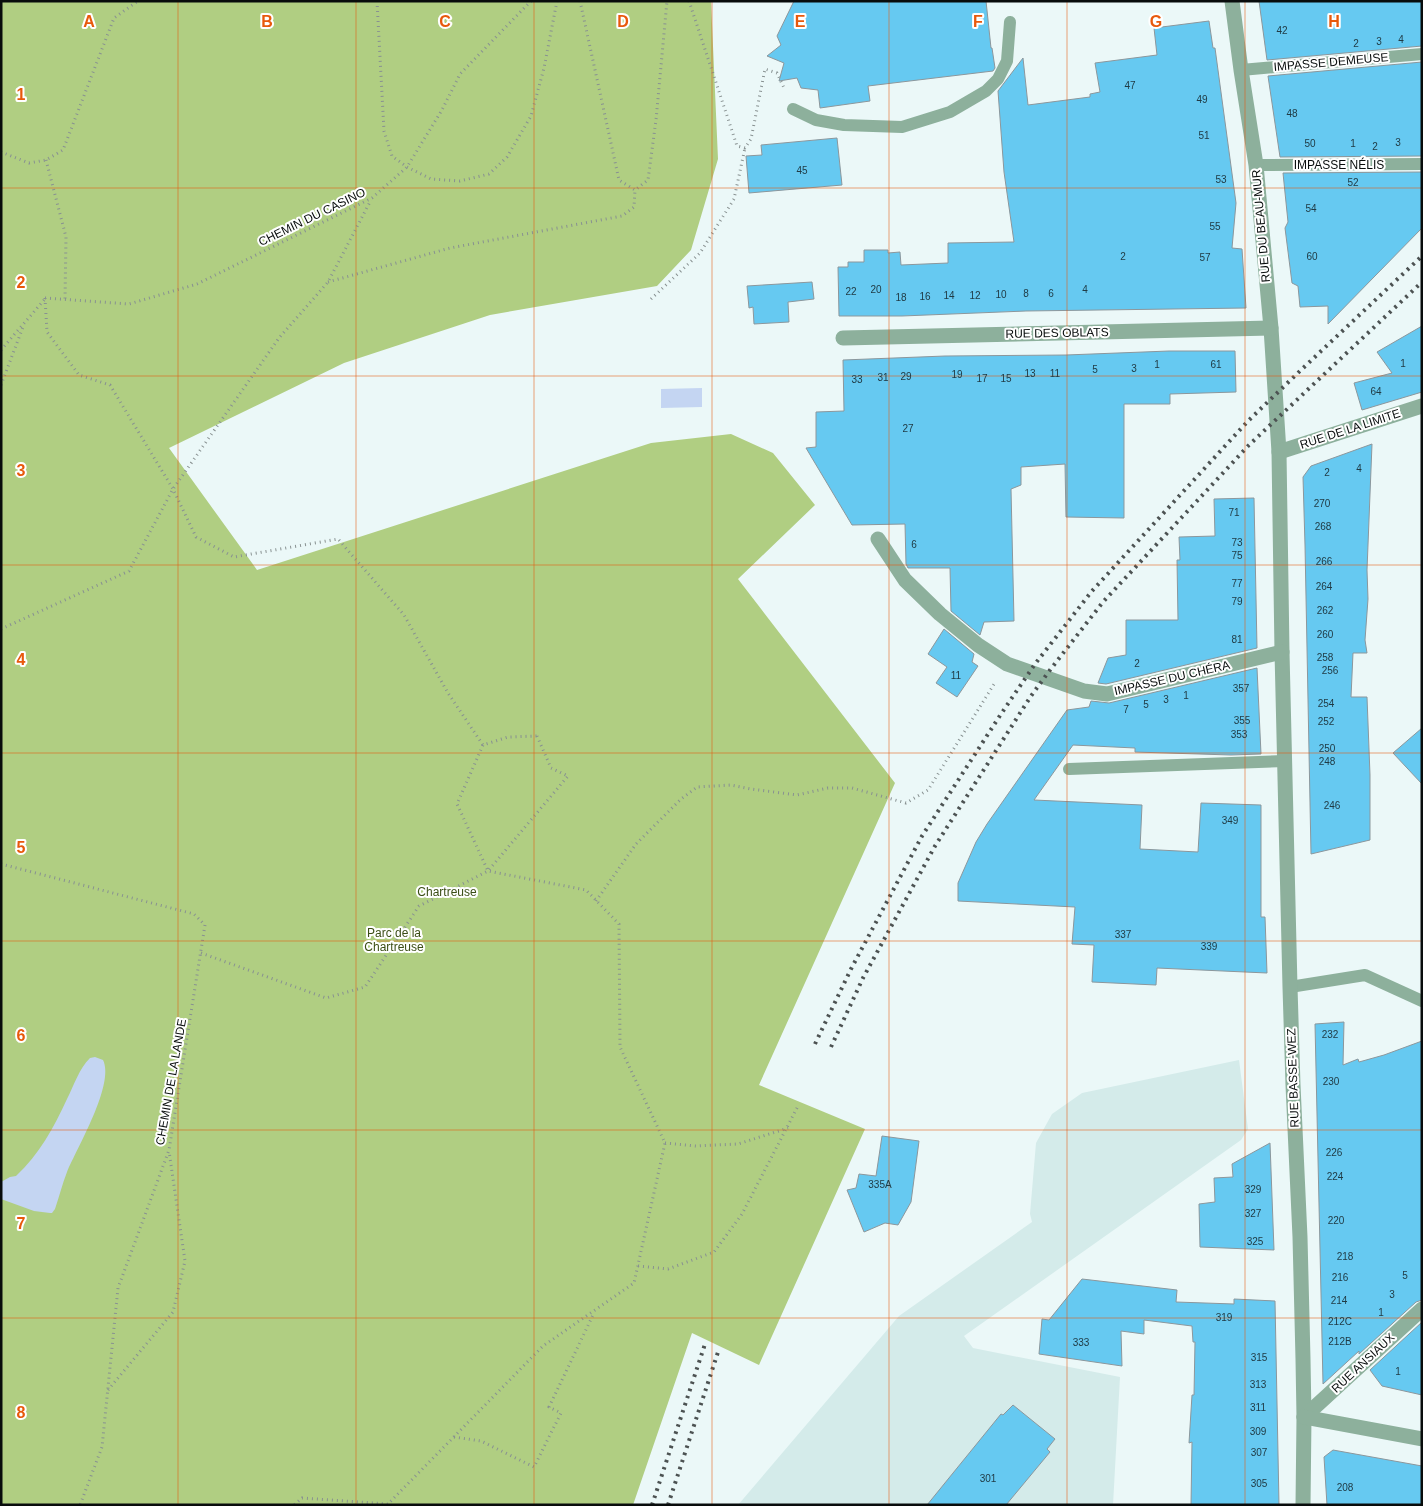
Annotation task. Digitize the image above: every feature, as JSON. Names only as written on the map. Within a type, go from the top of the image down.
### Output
[{"type":"street","name":"RUE DU BEAU-MUR","points":[[1232,1],[1256,165],[1271,328],[1279,452],[1282,652]]},
{"type":"street","name":"RUE DES OBLATS","points":[[843,338],[1271,328]]},
{"type":"street","name":"RUE DE LA LIMITE","points":[[1279,452],[1422,406]]},
{"type":"street","name":"IMPASSE DU CHÉRA","points":[[878,539],[905,580],[940,614],[978,644],[1007,664],[1084,690],[1107,694],[1282,652]]},
{"type":"street","name":"RUE BASSE-WEZ","points":[[1282,652],[1293,1085],[1300,1237],[1304,1417],[1303,1505]]},
{"type":"street","name":"RUE ANSIAUX","points":[[1304,1417],[1422,1309]]},
{"type":"street","points":[[1304,1417],[1422,1439]]},
{"type":"lane","points":[[793,109],[816,120],[844,125],[902,127],[950,112],[986,90],[998,79],[1007,61],[1010,22]]},
{"type":"lane","name":"IMPASSE DEMEUSE","points":[[1241,70],[1422,54]]},
{"type":"lane","name":"IMPASSE NÉLIS","points":[[1256,165],[1422,164]]},
{"type":"lane","points":[[1069,769],[1285,761]]},
{"type":"lane","points":[[1290,986],[1365,975],[1422,1001]]},
{"type":"path","points":[[1,152],[29,163],[46,160],[63,150],[114,18],[138,1]]},
{"type":"path","points":[[377,1],[384,131],[392,156],[407,168],[431,179],[460,181],[489,174],[507,157],[531,116],[544,68],[557,1]]},
{"type":"path","name":"CHEMIN DU CASINO","points":[[45,298],[129,304],[197,284],[372,198],[407,168],[442,110],[460,74],[532,1]]},
{"type":"path","points":[[580,1],[619,180],[635,190]]},
{"type":"path","points":[[328,282],[450,248],[622,216],[634,207],[635,190],[648,180],[656,120],[667,1]]},
{"type":"path","points":[[689,1],[737,146],[745,148]]},
{"type":"path","points":[[650,299],[700,253],[734,199],[745,148],[751,139],[765,70],[777,73],[793,109]]},
{"type":"path","points":[[46,160],[66,237],[65,300]]},
{"type":"path","points":[[1,628],[129,571],[173,489],[279,338],[328,282],[372,198]]},
{"type":"path","points":[[45,298],[47,332],[79,375],[110,385],[173,489],[196,537],[234,557],[338,539],[404,615],[448,693],[484,745]]},
{"type":"path","points":[[1,350],[45,298]]},
{"type":"path","points":[[1,385],[24,323]]},
{"type":"path","points":[[596,901],[636,844],[681,799],[697,787],[731,785],[751,790],[797,794],[828,788],[852,788],[906,803],[928,790],[1007,664]]},
{"type":"path","points":[[201,953],[326,998],[365,987],[419,906],[488,870],[568,776],[551,768],[537,736],[508,737],[484,745],[457,804],[488,870]]},
{"type":"path","name":"CHEMIN DE LA LANDE","points":[[1,864],[194,914],[206,925],[169,1150],[118,1288],[102,1447],[80,1505]]},
{"type":"path","points":[[294,1505],[302,1498],[388,1504],[543,1346],[634,1283],[665,1143],[620,1047],[619,924],[586,890],[488,870]]},
{"type":"path","points":[[638,1266],[668,1269],[714,1252],[742,1214],[798,1106]]},
{"type":"path","points":[[665,1143],[696,1146],[738,1144],[788,1128]]},
{"type":"path","points":[[107,1391],[173,1312],[185,1260],[169,1150]]},
{"type":"path","points":[[454,1437],[481,1441],[534,1467],[561,1413],[549,1407],[594,1311]]},
{"type":"shaded area","points":[[1239,1060],[1248,1129],[1241,1140],[964,1336],[973,1348],[1120,1377],[1113,1505],[738,1505],[899,1316],[1032,1222],[1030,1214],[1036,1143],[1052,1114],[1082,1093]]},
{"type":"green space","name":"Chartreuse","points":[[1,1],[711,1],[718,159],[691,250],[657,286],[490,315],[344,363],[169,448],[257,570],[651,443],[731,434],[773,453],[815,505],[738,579],[895,783],[759,1085],[865,1129],[759,1365],[692,1333],[633,1505],[1,1505]]},
{"type":"water","points":[[702,388],[702,407],[661,408],[661,389]]},
{"type":"water","points":[[95,1057],[103,1060],[105,1071],[100,1100],[67,1172],[55,1209],[52,1213],[34,1211],[1,1199],[1,1182],[16,1176],[39,1150],[57,1120],[83,1067],[90,1058]]},
{"type":"building","points":[[794,1],[986,1],[995,68],[993,71],[868,86],[870,101],[820,108],[818,90],[801,88],[797,78],[779,81],[784,63],[767,56],[781,45],[777,36]]},
{"type":"building","points":[[1259,1],[1422,1],[1422,46],[1267,60]]},
{"type":"building","points":[[1209,21],[1213,48],[1215,48],[1236,203],[1232,248],[1242,249],[1246,308],[839,316],[838,267],[848,267],[848,262],[864,262],[864,250],[888,250],[888,253],[900,252],[901,265],[948,263],[948,243],[1014,242],[1004,172],[998,91],[1023,58],[1028,105],[1090,97],[1090,94],[1100,92],[1095,63],[1157,55],[1154,28]]},
{"type":"building","points":[[1422,62],[1422,156],[1280,157],[1268,76]]},
{"type":"building","points":[[837,138],[842,185],[749,193],[746,156],[762,155],[761,145]]},
{"type":"building","points":[[1422,172],[1422,228],[1328,324],[1328,306],[1300,307],[1298,286],[1292,283],[1285,228],[1288,222],[1283,173]]},
{"type":"building","points":[[812,282],[814,299],[788,302],[789,322],[754,324],[753,307],[749,308],[747,286]]},
{"type":"building","points":[[1422,326],[1422,392],[1362,410],[1354,383],[1392,373],[1377,352]]},
{"type":"building","points":[[1169,351],[1235,351],[1236,392],[1170,394],[1170,404],[1124,404],[1124,518],[1066,517],[1065,464],[1021,467],[1021,485],[1011,489],[1014,621],[984,622],[980,635],[951,611],[950,568],[908,568],[906,564],[905,524],[852,525],[806,448],[816,447],[816,412],[844,411],[843,360]]},
{"type":"building","points":[[1372,444],[1367,570],[1368,599],[1365,640],[1367,653],[1353,653],[1351,697],[1367,697],[1370,840],[1311,854],[1303,477],[1311,466]]},
{"type":"building","points":[[1254,498],[1257,648],[1106,684],[1098,683],[1108,658],[1126,655],[1126,620],[1178,620],[1177,560],[1180,560],[1179,537],[1215,536],[1214,499]]},
{"type":"building","points":[[944,629],[974,654],[972,662],[978,666],[957,697],[936,683],[947,667],[928,654]]},
{"type":"building","points":[[1257,668],[1261,754],[1135,752],[1135,748],[1073,745],[1034,800],[1142,805],[1140,849],[1198,852],[1201,803],[1261,805],[1261,917],[1265,917],[1267,973],[1157,968],[1156,985],[1092,982],[1094,945],[1072,944],[1075,907],[958,901],[958,883],[976,842],[1067,710],[1089,707],[1091,701],[1109,703]]},
{"type":"building","points":[[1422,728],[1422,784],[1393,753]]},
{"type":"building","points":[[1344,1022],[1343,1065],[1358,1059],[1359,1062],[1384,1055],[1422,1041],[1422,1300],[1416,1302],[1323,1384],[1315,1024]]},
{"type":"building","points":[[882,1136],[919,1141],[911,1202],[898,1225],[885,1223],[864,1232],[847,1190],[856,1188],[859,1174],[876,1176]]},
{"type":"building","points":[[1270,1143],[1274,1250],[1200,1247],[1199,1204],[1215,1202],[1214,1178],[1233,1177],[1232,1164]]},
{"type":"building","points":[[1082,1279],[1177,1290],[1176,1302],[1234,1304],[1234,1299],[1275,1301],[1279,1505],[1191,1505],[1192,1442],[1189,1443],[1192,1395],[1194,1395],[1195,1342],[1193,1342],[1192,1326],[1144,1320],[1144,1334],[1121,1331],[1122,1366],[1039,1354],[1042,1319],[1049,1320]]},
{"type":"building","points":[[1422,1322],[1422,1395],[1382,1386],[1370,1370]]},
{"type":"building","points":[[1013,1405],[1055,1439],[1047,1449],[1050,1452],[1006,1505],[927,1505],[1001,1414],[1003,1415]]},
{"type":"building","points":[[1333,1450],[1422,1466],[1422,1505],[1327,1505],[1324,1457]]},
{"type":"railway","points":[[815,1044],[851,969],[922,836],[1035,664],[1092,591],[1248,421],[1422,256]]},
{"type":"railway","points":[[831,1047],[863,978],[935,846],[1031,696],[1050,670],[1103,602],[1249,445],[1422,282]]},
{"type":"railway","points":[[652,1505],[705,1344]]},
{"type":"railway","points":[[668,1505],[719,1349]]},
{"type":"park label","name":"Parc de la Chartreuse","points":[[394,940]]}]
